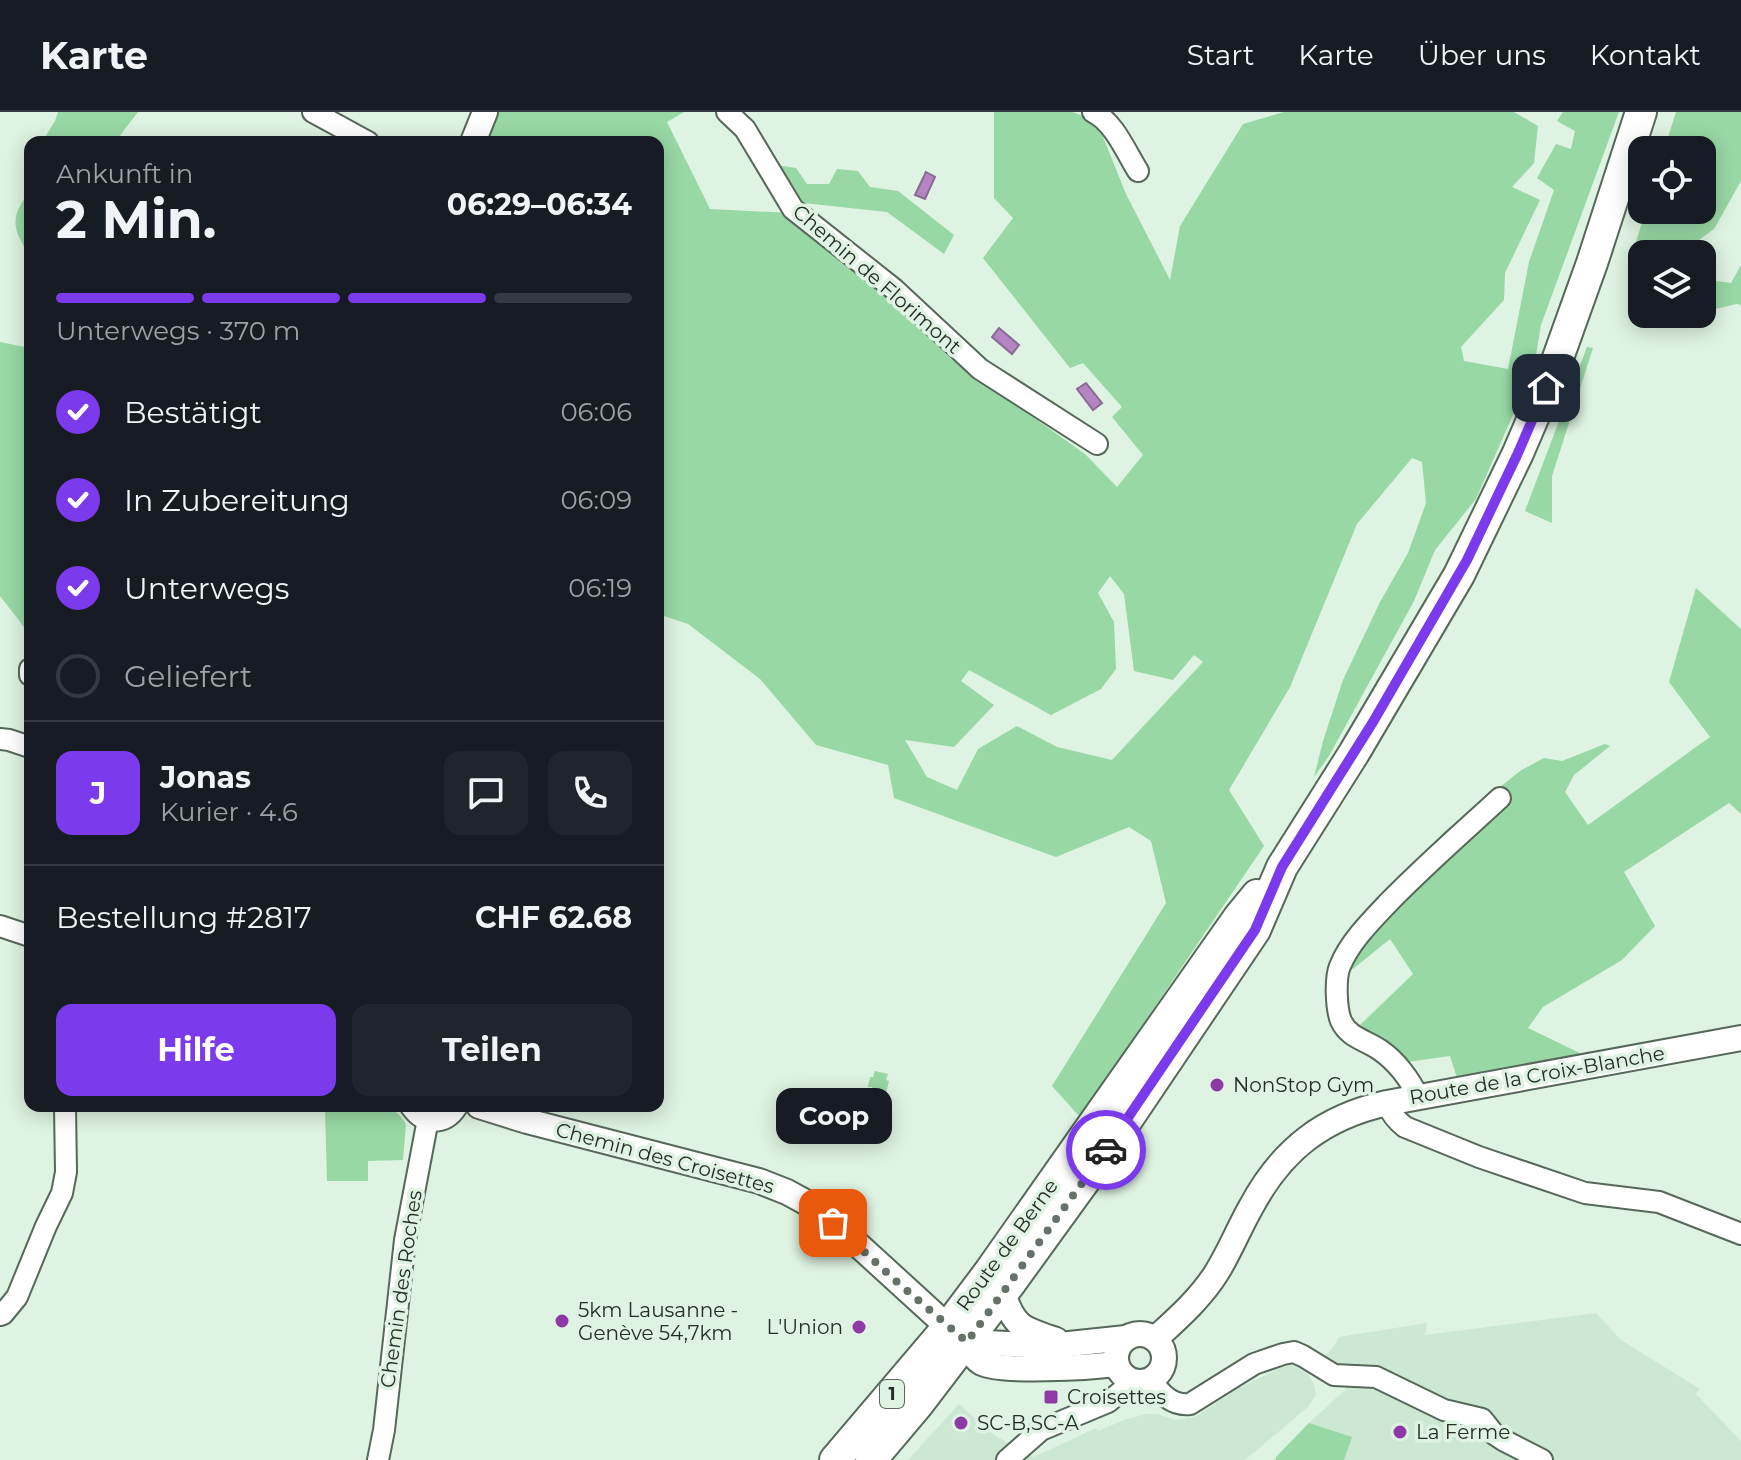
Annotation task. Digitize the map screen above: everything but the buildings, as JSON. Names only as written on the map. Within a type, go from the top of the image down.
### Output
[{"type":"main road","name":"Route de Berne","points":[[835,1460],[1003,1293],[1114,1139],[1255,930],[1282,867],[1459,575],[1496,501],[1566,336],[1641,112]]},
{"type":"main road","name":"Route de Berne","points":[[871,1460],[897,1431],[958,1335],[998,1260],[1239,917],[1282,867]]},
{"type":"street","points":[[313,112],[357,136]]},
{"type":"street","points":[[475,136],[485,112]]},
{"type":"street","name":"Chemin de Florimont","points":[[727,112],[745,129],[793,209],[894,289],[980,369],[1097,444]]},
{"type":"street","points":[[1093,112],[1111,128],[1138,171]]},
{"type":"street","points":[[0,739],[24,745]]},
{"type":"street","points":[[1418,1097],[1397,1066],[1379,1049],[1357,1039],[1342,1022],[1337,998],[1339,968],[1363,929],[1500,798]]},
{"type":"street","points":[[0,926],[24,934]]},
{"type":"street","name":"Route de la Croix-Blanche","points":[[1155,1339],[1215,1275],[1251,1206],[1287,1155],[1335,1120],[1387,1103],[1741,1038]]},
{"type":"street","points":[[1387,1103],[1397,1121],[1405,1127],[1467,1153],[1585,1193],[1659,1202],[1741,1234]]},
{"type":"street","points":[[0,1315],[17,1297],[62,1193],[66,1172],[65,1112]]},
{"type":"street","points":[[421,1112],[443,1118],[451,1112]]},
{"type":"street","name":"Chemin des Roches","points":[[378,1460],[421,1112]]},
{"type":"street","name":"Chemin des Croisettes","points":[[498,1112],[759,1181],[787,1192],[820,1210],[958,1335]]},
{"type":"street","points":[[1003,1293],[1009,1311],[1019,1325],[1069,1345]]},
{"type":"street","points":[[1141,1334],[1155,1339],[1164,1353],[1164,1363],[1159,1373],[1134,1375],[988,1365],[976,1358],[958,1335],[1031,1346],[1069,1345],[1141,1334]]},
{"type":"street","points":[[1126,1338],[1117,1350],[1134,1375],[1180,1404],[1190,1404],[1254,1364],[1294,1352],[1334,1375],[1376,1377],[1444,1410],[1482,1419],[1494,1434],[1542,1460]]},
{"type":"street","points":[[1007,1460],[1041,1430],[1108,1402],[1134,1375]]},
{"type":"shaded area","points":[[926,172],[935,177],[925,199],[915,195]]},
{"type":"shaded area","points":[[999,328],[1019,345],[1012,354],[992,337]]},
{"type":"shaded area","points":[[1086,383],[1102,403],[1093,410],[1077,389]]},
{"type":"shaded area","points":[[1596,1313],[1621,1340],[1700,1389],[1696,1394],[1741,1441],[1741,1460],[1273,1460],[1346,1389],[1338,1371],[1320,1360],[1339,1337],[1427,1323],[1425,1335]]},
{"type":"shaded area","points":[[1294,1365],[1307,1373],[1316,1395],[1308,1407],[1245,1460],[908,1460],[959,1404],[994,1435],[1034,1457],[1096,1428],[1098,1431],[1145,1414],[1175,1420],[1195,1417],[1239,1388],[1282,1367]]},
{"type":"green space","points":[[58,112],[138,112],[120,136],[46,136]]},
{"type":"green space","points":[[499,112],[684,112],[667,122],[710,209],[791,213],[888,297],[951,359],[1085,454],[1117,487],[1143,455],[1112,417],[1122,407],[1083,363],[1070,368],[983,258],[1013,218],[994,198],[994,112],[1073,112],[1097,122],[1126,194],[1170,280],[1180,226],[1243,124],[1284,112],[1514,112],[1538,126],[1534,163],[1512,187],[1540,200],[1505,273],[1504,300],[1461,347],[1464,361],[1508,369],[1529,262],[1554,190],[1537,178],[1556,144],[1571,149],[1575,131],[1557,121],[1563,112],[1619,112],[1541,325],[1534,367],[1476,499],[1435,550],[1414,601],[1329,756],[1314,777],[1343,680],[1380,602],[1408,553],[1426,503],[1422,462],[1412,458],[1357,524],[1290,687],[1229,790],[1264,846],[1080,1117],[1052,1086],[1166,903],[1151,841],[1129,827],[1056,857],[894,798],[888,765],[816,745],[760,679],[688,624],[664,616],[664,136],[489,136]],"holes":[[[1110,576],[1124,594],[1134,671],[1173,680],[1194,655],[1203,662],[1112,760],[1057,747],[1017,726],[978,749],[957,790],[927,777],[905,740],[954,747],[994,705],[961,681],[969,670],[1051,715],[1101,689],[1116,669],[1114,622],[1098,593]]]},
{"type":"green space","points":[[1676,112],[1741,112],[1741,181],[1714,229],[1699,240],[1637,240],[1642,224],[1716,224],[1716,136],[1668,136]]},
{"type":"green space","points":[[769,164],[796,168],[807,184],[829,184],[837,169],[858,171],[870,187],[898,191],[954,235],[944,254],[887,212],[794,202]]},
{"type":"green space","points":[[24,199],[24,246],[17,233],[16,215]]},
{"type":"green space","points":[[1741,265],[1741,305],[1716,309],[1716,281],[1731,283]]},
{"type":"green space","points":[[0,342],[24,347],[24,627],[0,596]]},
{"type":"green space","points":[[1587,347],[1593,348],[1552,476],[1552,523],[1525,511]]},
{"type":"green space","points":[[1696,588],[1741,629],[1741,814],[1729,803],[1624,872],[1655,926],[1622,960],[1543,1007],[1528,1028],[1584,1055],[1457,1078],[1450,1056],[1400,1063],[1382,1043],[1359,1026],[1413,974],[1390,939],[1353,969],[1333,952],[1444,832],[1520,771],[1544,758],[1562,761],[1605,744],[1610,746],[1574,775],[1565,792],[1588,825],[1710,737],[1669,682]]},
{"type":"green space","points":[[875,1071],[888,1074],[886,1093],[868,1087]]},
{"type":"green space","points":[[325,1112],[395,1112],[401,1117],[406,1125],[403,1160],[368,1161],[368,1181],[327,1181]]},
{"type":"green space","points":[[1309,1423],[1352,1437],[1344,1460],[1276,1460]]},
{"type":"way so far","points":[[833,1223],[967,1342],[1106,1150]]},
{"type":"place","name":"NonStop Gym","points":[[1217,1085]]},
{"type":"place","name":"Coop","points":[[833,1223]]},
{"type":"place","name":"5km Lausanne - Genève 54,7km","points":[[562,1321]]},
{"type":"place","name":"L'Union","points":[[859,1327]]},
{"type":"place","name":"Croisettes","points":[[1051,1397]]},
{"type":"place","name":"SC-B,SC-A","points":[[961,1423]]},
{"type":"place","name":"La Ferme","points":[[1400,1432]]},
{"type":"route","points":[[1106,1150],[1255,930],[1282,867],[1373,722],[1467,560],[1546,388]]}]
